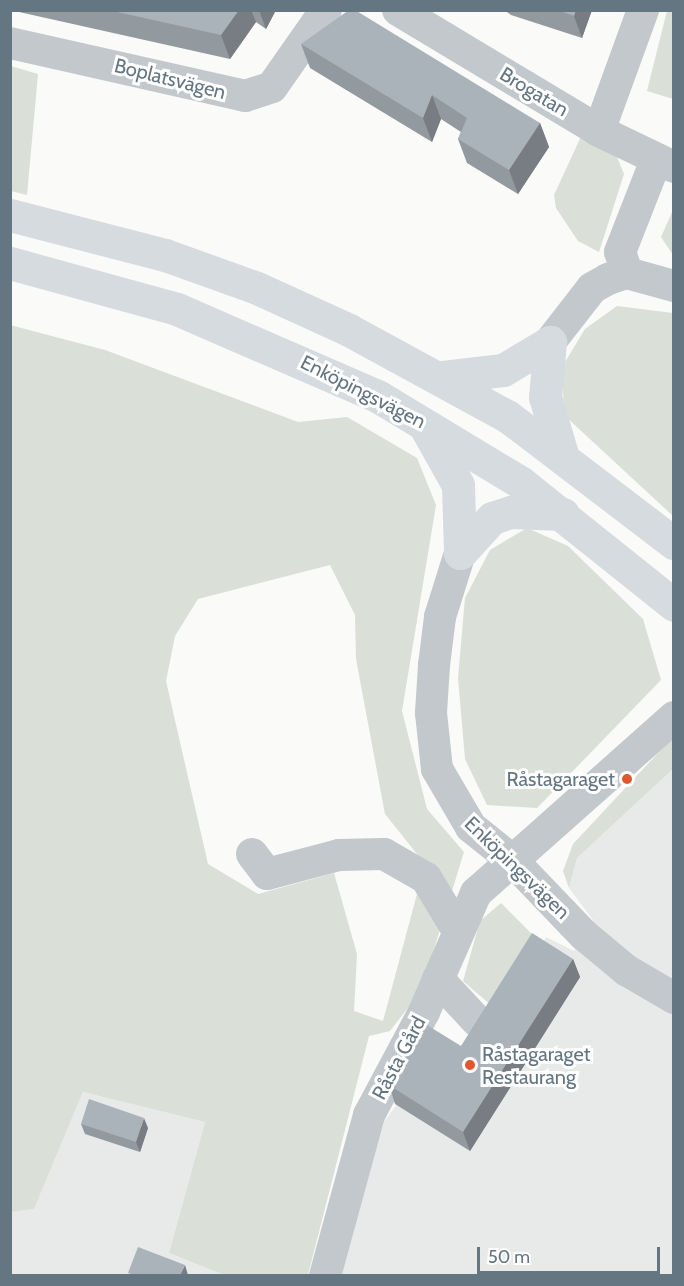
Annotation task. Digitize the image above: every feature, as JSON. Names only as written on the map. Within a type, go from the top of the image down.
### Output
[{"type":"main road","points":[[10,215],[154,252],[257,288],[443,377],[562,454],[674,543]]},
{"type":"main road","name":"Enköpingsvägen","points":[[10,263],[106,286],[249,336],[421,422],[563,514],[674,605]]},
{"type":"main road","points":[[443,377],[503,370],[550,342]]},
{"type":"main road","points":[[550,342],[545,397],[562,454]]},
{"type":"main road","points":[[421,422],[458,485],[460,553]]},
{"type":"main road","points":[[460,553],[492,518],[511,512],[563,514]]},
{"type":"street","name":"Boplatsvägen","points":[[10,43],[244,96],[272,87],[326,10]]},
{"type":"street","name":"Brogatan","points":[[398,10],[599,131],[668,167]]},
{"type":"street","points":[[599,131],[643,10]]},
{"type":"street","points":[[627,273],[620,252],[668,167]]},
{"type":"street","points":[[550,342],[592,288],[627,273],[674,286]]},
{"type":"street","name":"Enköpingsvägen","points":[[460,553],[440,617],[434,665],[431,713],[437,769],[471,827],[513,860],[584,935],[626,970],[674,998]]},
{"type":"street","name":"Råsta Gård","points":[[325,1275],[369,1115],[438,979],[476,893],[674,717]]},
{"type":"street","points":[[252,854],[267,874],[339,855],[384,854],[426,878],[458,931]]},
{"type":"street","points":[[438,979],[477,1021]]},
{"type":"shaded area","points":[[667,11],[673,11],[673,99],[647,91]]},
{"type":"shaded area","points":[[11,66],[38,74],[27,195],[11,191]]},
{"type":"shaded area","points":[[583,132],[617,157],[624,174],[599,252],[578,241],[556,208],[554,195]]},
{"type":"shaded area","points":[[673,210],[673,255],[661,237]]},
{"type":"shaded area","points":[[617,306],[673,313],[673,516],[564,415],[562,367],[585,329]]},
{"type":"shaded area","points":[[10,325],[105,350],[298,422],[347,417],[417,458],[436,505],[402,711],[427,809],[464,852],[421,991],[390,1031],[369,1036],[308,1275],[224,1275],[169,1253],[205,1122],[83,1092],[34,1209],[11,1212]],"holes":[[[330,565],[355,615],[356,659],[385,814],[425,864],[383,1021],[354,1011],[357,954],[334,873],[258,894],[208,864],[166,681],[175,636],[198,599]]]},
{"type":"shaded area","points":[[527,528],[568,546],[643,619],[661,680],[537,808],[487,805],[465,759],[458,678],[465,598],[490,550]]},
{"type":"shaded area","points":[[673,737],[673,769],[577,858],[569,888],[563,871],[573,844]]},
{"type":"shaded area","points":[[673,769],[673,1275],[337,1276],[384,1122],[400,1100],[434,1121],[546,937],[574,951],[593,920],[569,888],[577,858]]},
{"type":"shaded area","points":[[501,903],[534,936],[500,1013],[463,981],[480,921]]},
{"type":"shaded area","points":[[83,1092],[205,1122],[169,1253],[224,1275],[11,1275],[10,1212],[34,1209]]},
{"type":"building","points":[[108,10],[239,10],[221,35]]},
{"type":"building","points":[[349,10],[355,10],[540,123],[509,170],[458,139],[467,118],[432,95],[423,118],[301,44]]},
{"type":"building","points":[[557,10],[576,10],[574,16]]},
{"type":"building","points":[[532,933],[573,959],[463,1132],[389,1085],[422,1022],[461,1046]]},
{"type":"building","points":[[89,1099],[144,1118],[136,1142],[81,1124]]},
{"type":"building","points":[[138,1247],[185,1265],[180,1275],[128,1273]]},
{"type":"place","name":"Råstagaraget","points":[[627,779]]},
{"type":"place","name":"Råstagaraget Restaurang","points":[[470,1065]]}]
